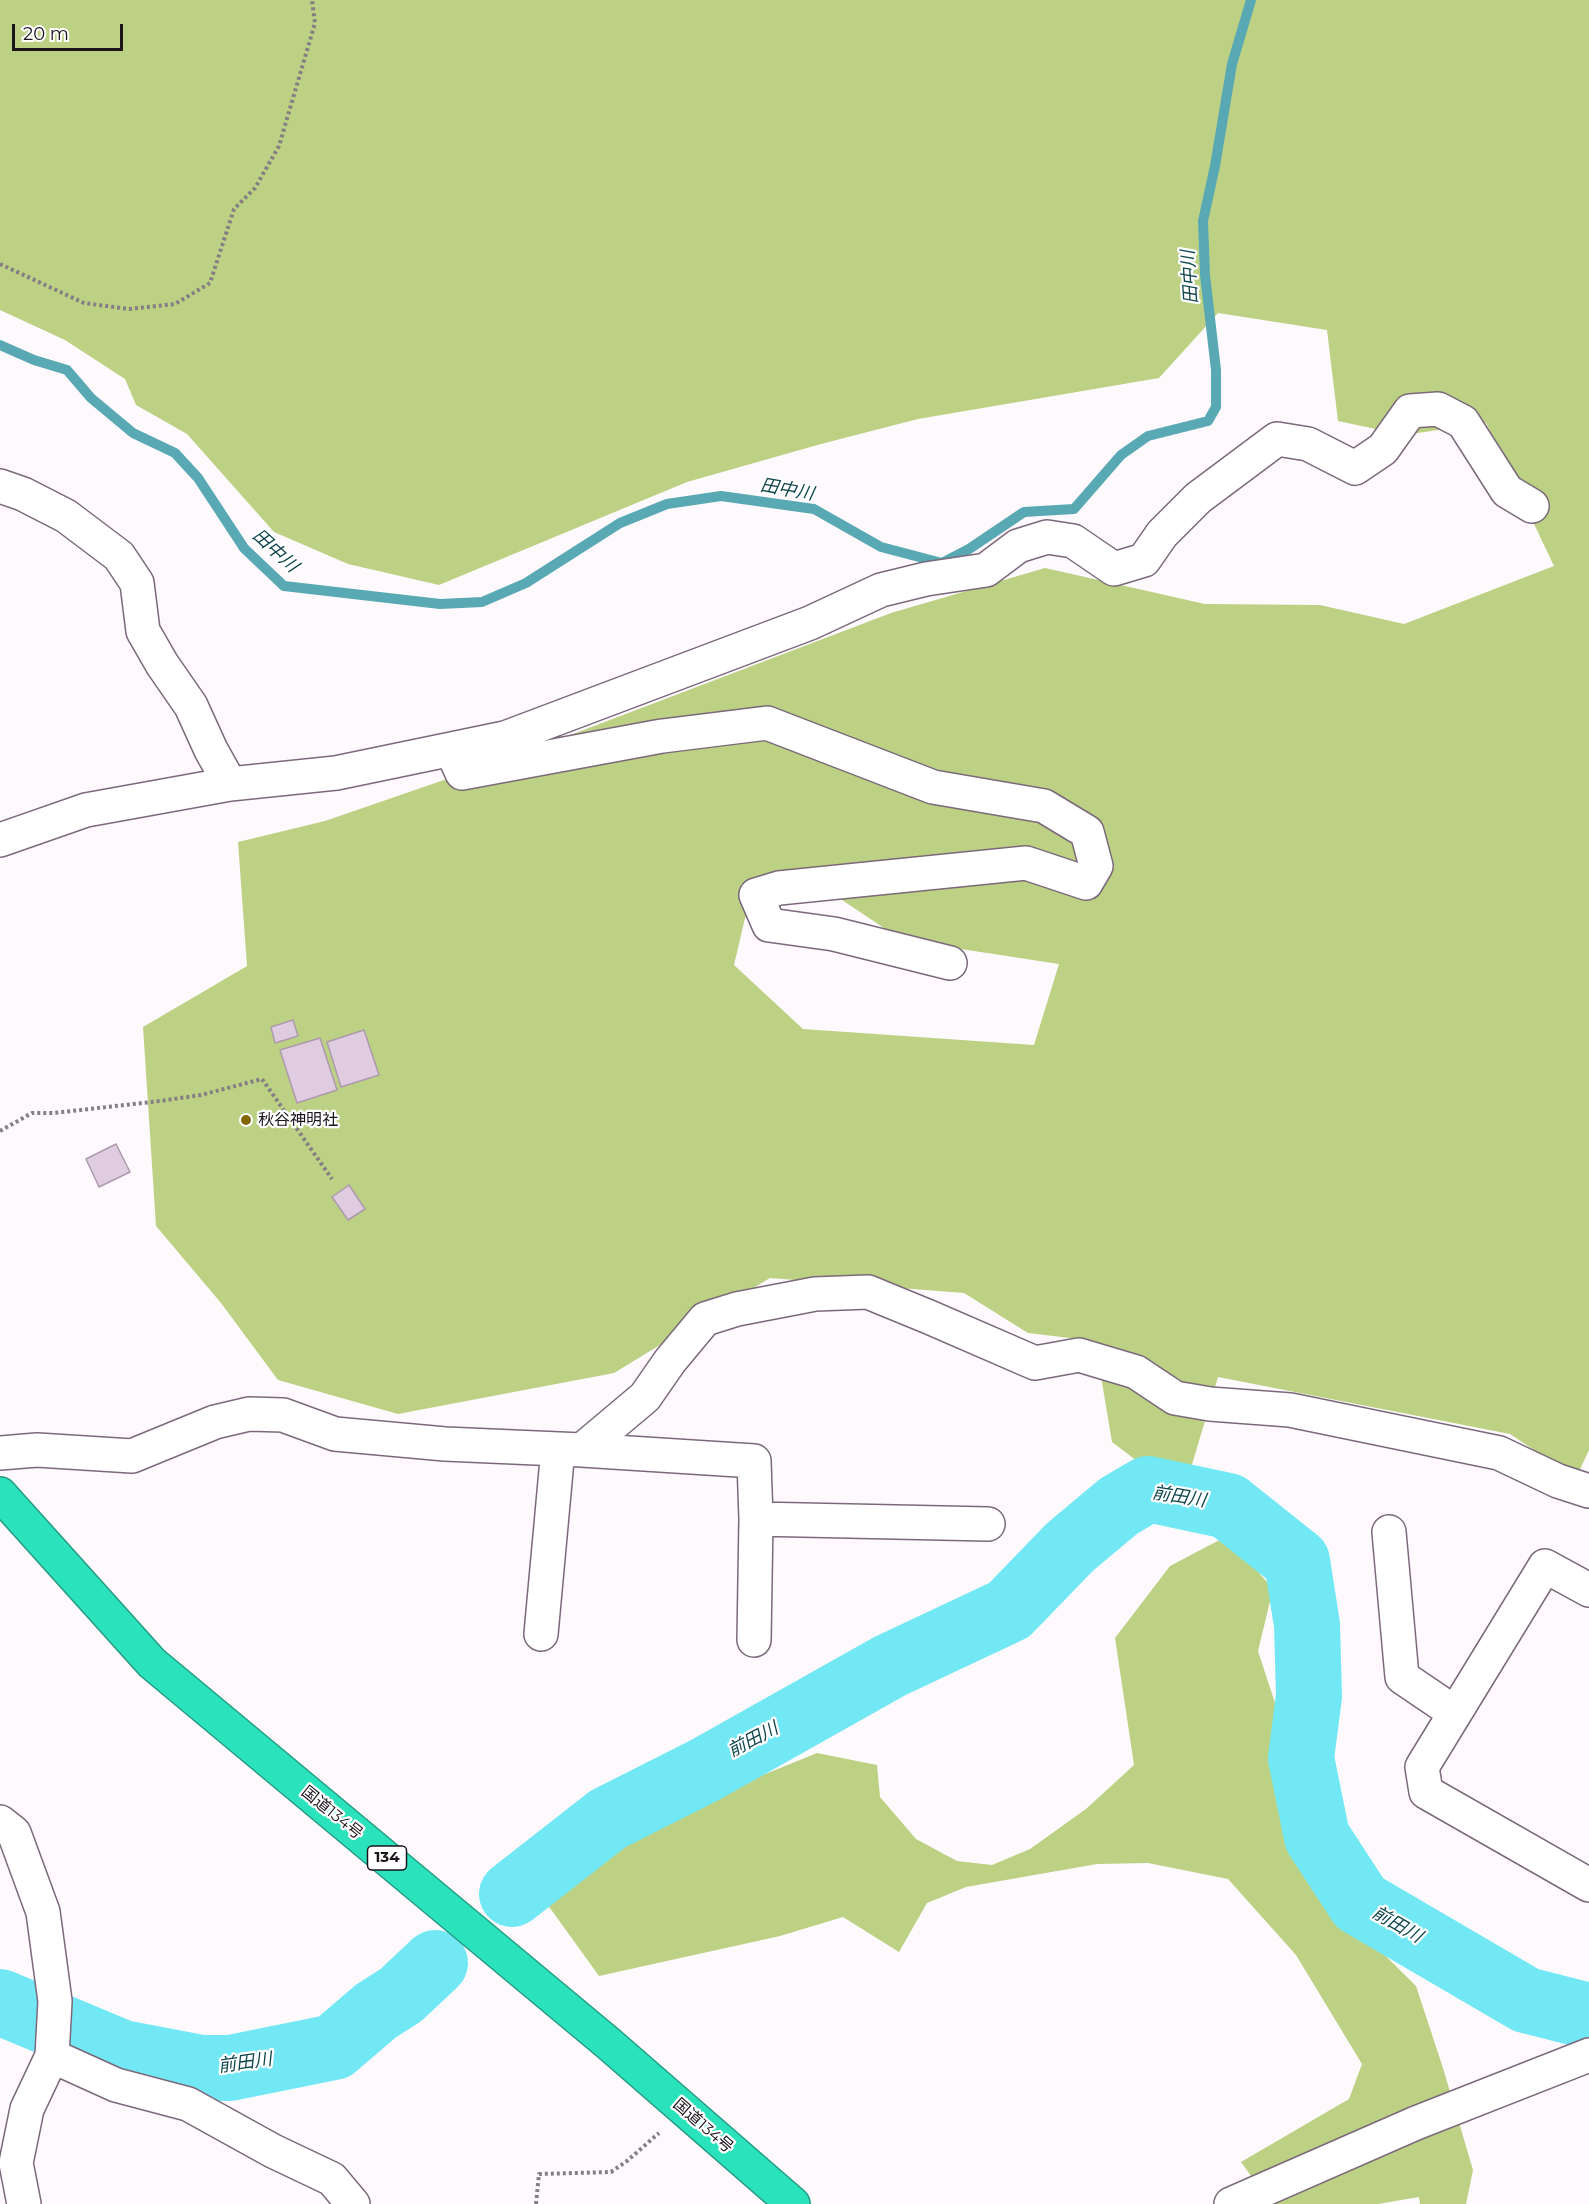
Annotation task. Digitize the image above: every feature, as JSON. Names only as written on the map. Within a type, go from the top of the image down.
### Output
[{"type":"highway","name":"国道134号","points":[[1,1498],[152,1663],[438,1900],[793,2204]]},
{"type":"street","points":[[0,840],[86,810],[230,784],[336,773],[505,738],[663,680],[810,622],[881,590],[926,579],[986,570],[1018,546],[1047,537],[1073,541],[1114,569],[1144,560],[1162,534],[1198,498],[1278,440],[1308,444],[1355,468],[1383,449],[1410,411],[1438,410],[1463,422],[1507,491],[1532,506]]},
{"type":"street","points":[[0,486],[23,494],[66,516],[119,556],[136,583],[143,631],[191,706],[230,784]]},
{"type":"street","points":[[451,749],[462,773],[662,736],[767,723],[933,787],[1044,806],[1087,832],[1096,866],[1086,883],[1026,863],[779,888],[756,895],[769,926],[834,934],[951,963]]},
{"type":"street","points":[[541,1634],[570,1449],[645,1397],[670,1361],[705,1318],[737,1309],[816,1294],[868,1293],[1035,1364],[1079,1355],[1136,1372],[1175,1398],[1210,1404],[1290,1410],[1499,1453],[1558,1481],[1589,1491]]},
{"type":"street","points":[[0,1453],[37,1450],[132,1456],[215,1422],[249,1413],[284,1415],[335,1434],[445,1444],[570,1449],[754,1461],[756,1519],[754,1640]]},
{"type":"street","points":[[756,1519],[988,1524]]},
{"type":"street","points":[[1389,1532],[1402,1677],[1455,1713]]},
{"type":"street","points":[[1589,1590],[1545,1566],[1422,1767],[1426,1792],[1589,1885]]},
{"type":"street","points":[[0,1822],[14,1833],[43,1912],[55,2001],[51,2056],[27,2109],[16,2163],[24,2204]]},
{"type":"street","points":[[1232,2204],[1416,2123],[1589,2055]]},
{"type":"street","points":[[51,2056],[116,2085],[188,2104],[273,2151],[332,2179],[353,2204]]},
{"type":"path","points":[[0,264],[84,303],[129,309],[175,304],[210,283],[234,209],[255,188],[279,146],[315,23],[312,0]]},
{"type":"path","points":[[0,1131],[32,1113],[54,1113],[201,1095],[262,1079],[332,1179]]},
{"type":"path","points":[[536,2204],[539,2174],[611,2172],[627,2161],[685,2110]]},
{"type":"green space","points":[[0,0],[1589,0],[1589,1450],[1576,1478],[1510,1434],[1218,1377],[1191,1468],[1145,1467],[1112,1442],[1095,1341],[1028,1333],[964,1293],[770,1278],[614,1373],[398,1414],[278,1380],[221,1303],[156,1226],[143,1027],[247,966],[238,842],[325,821],[531,750],[891,613],[1045,568],[1205,604],[1320,605],[1404,624],[1554,566],[1486,423],[1404,435],[1338,421],[1327,330],[1218,313],[1159,378],[918,419],[687,482],[439,585],[348,564],[274,532],[187,434],[136,405],[125,379],[65,340],[0,310]],"holes":[[[779,888],[836,896],[902,940],[1059,964],[1034,1045],[803,1029],[734,965],[745,918]]]},
{"type":"green space","points":[[1227,1536],[1273,1589],[1258,1651],[1276,1706],[1313,1884],[1416,1986],[1473,2170],[1466,2204],[1420,2204],[1419,2197],[1378,2204],[1271,2204],[1241,2162],[1349,2099],[1362,2064],[1296,1955],[1228,1879],[1148,1863],[1097,1864],[966,1887],[927,1903],[899,1952],[843,1917],[780,1936],[599,1976],[542,1897],[601,1841],[817,1753],[877,1765],[880,1797],[916,1839],[957,1861],[992,1865],[1030,1849],[1086,1809],[1134,1765],[1115,1638],[1170,1566]]},
{"type":"building","points":[[293,1020],[298,1036],[275,1043],[271,1027]]},
{"type":"building","points":[[364,1030],[379,1075],[341,1087],[327,1042]]},
{"type":"building","points":[[320,1038],[337,1090],[297,1103],[280,1050]]},
{"type":"building","points":[[116,1144],[130,1172],[99,1187],[86,1159]]},
{"type":"building","points":[[349,1185],[365,1209],[348,1220],[332,1197]]},
{"type":"waterway","name":"田中川","points":[[0,345],[34,360],[67,370],[91,398],[133,433],[175,453],[198,478],[244,548],[284,586],[440,604],[482,602],[526,583],[620,523],[667,504],[721,496],[814,509],[881,547],[942,563],[969,549],[1024,512],[1074,509],[1121,455],[1148,436],[1208,421],[1216,407],[1216,370],[1205,275],[1203,221],[1215,166],[1232,64],[1251,0]]},
{"type":"waterway","name":"前田川","points":[[512,1894],[608,1819],[705,1770],[890,1666],[1009,1610],[1070,1547],[1119,1506],[1148,1489],[1228,1506],[1297,1561],[1307,1625],[1309,1696],[1301,1758],[1317,1837],[1360,1903],[1526,2000],[1589,2016]]},
{"type":"waterway","name":"前田川","points":[[0,2002],[122,2053],[201,2068],[230,2068],[334,2047],[376,2011],[401,1995],[435,1963]]},
{"type":"place","name":"秋谷神明社","points":[[246,1120]]}]
